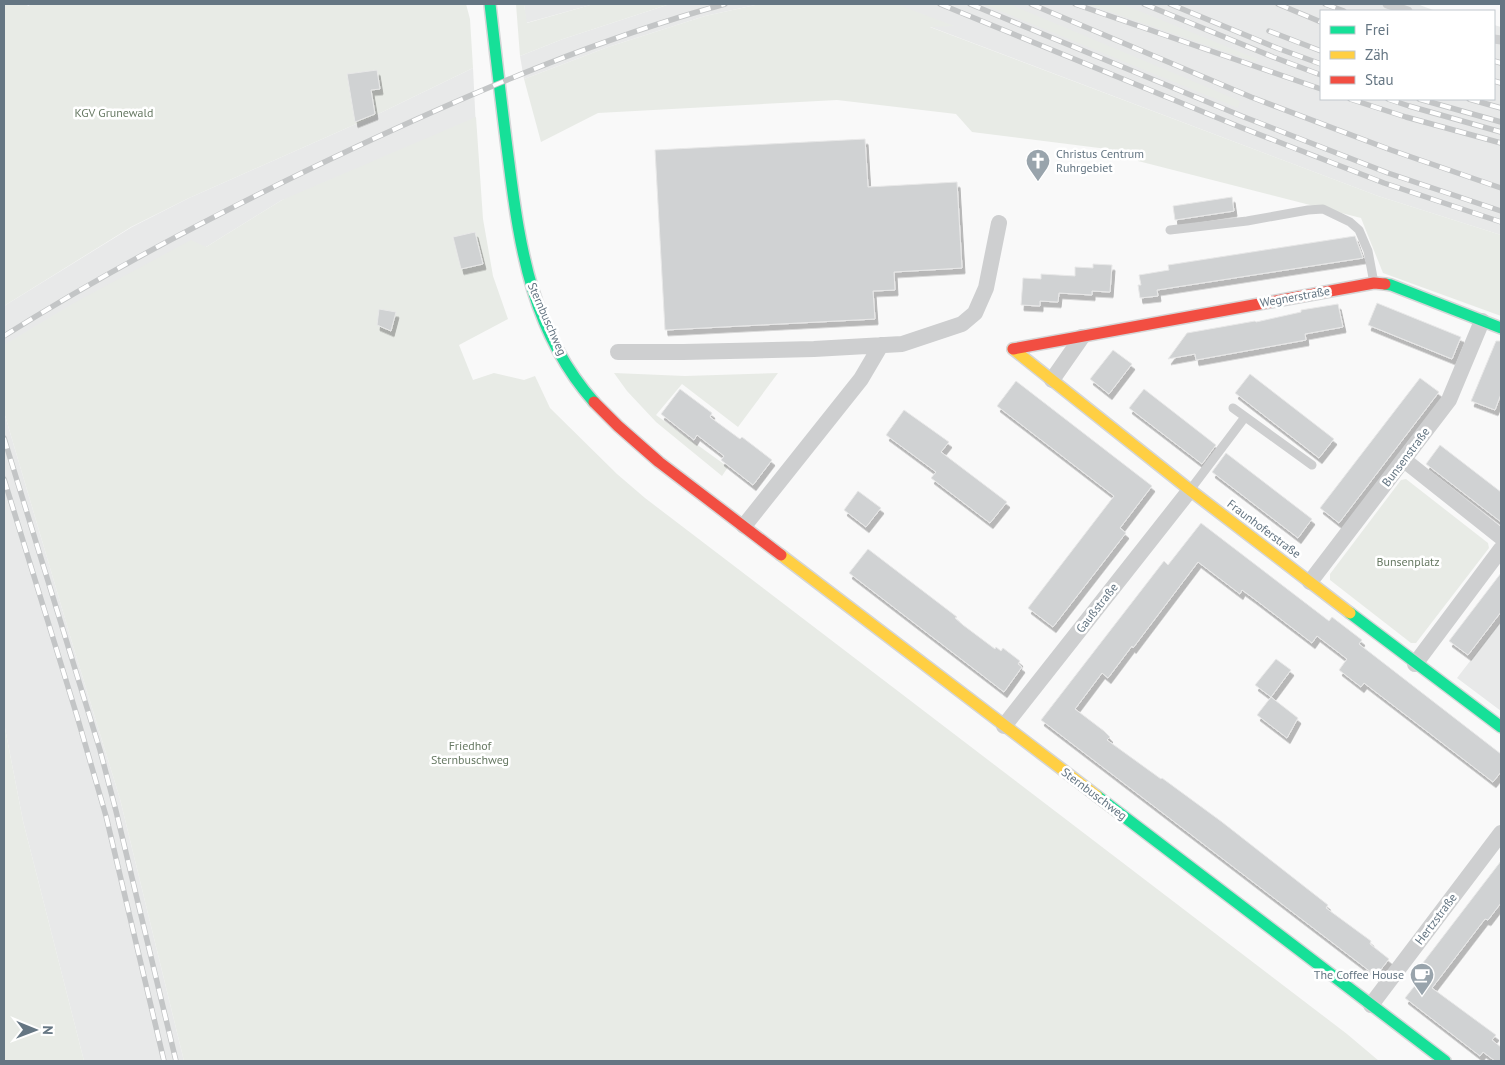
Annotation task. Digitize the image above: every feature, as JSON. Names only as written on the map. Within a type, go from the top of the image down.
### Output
[{"type":"main road","name":"Sternbuschweg","points":[[490,4],[516,220],[526,271],[536,301],[550,331],[581,386],[616,424],[659,462],[1445,1061]]},
{"type":"main road","name":"Wegnerstraße","points":[[1013,350],[1374,283],[1392,285],[1501,328]]},
{"type":"main road","name":"Fraunhoferstraße","points":[[1013,350],[1190,490],[1501,728]]},
{"type":"street","points":[[618,352],[796,350],[902,344],[962,324],[974,313],[986,288],[999,223]]},
{"type":"street","name":"Bunsenstraße","points":[[1310,582],[1449,400],[1482,321]]},
{"type":"street","points":[[1052,380],[1082,337]]},
{"type":"street","points":[[744,526],[861,379],[881,345]]},
{"type":"street","points":[[1404,460],[1501,537]]},
{"type":"street","name":"Gaußstraße","points":[[1004,726],[1190,490]]},
{"type":"street","points":[[1415,664],[1501,549]]},
{"type":"street","name":"Hertzstraße","points":[[1371,1005],[1501,833]]},
{"type":"lane","points":[[1387,4],[1405,10]]},
{"type":"lane","points":[[1170,230],[1247,221],[1323,209],[1350,222],[1359,230],[1368,251],[1374,283]]},
{"type":"lane","points":[[1233,408],[1312,465]]},
{"type":"lane","points":[[1190,490],[1245,417]]},
{"type":"shaded area","points":[[524,4],[594,4],[526,23]]},
{"type":"shaded area","points":[[670,4],[760,4],[705,16],[608,47],[524,79],[520,56],[563,39]]},
{"type":"shaded area","points":[[807,4],[1417,4],[1433,10],[1320,10],[1320,100],[1495,100],[1495,25],[1501,27],[1501,235],[1378,196],[928,26]]},
{"type":"shaded area","points":[[473,68],[477,149],[282,200],[206,247],[4,348],[4,306],[132,227],[189,198],[374,116]]},
{"type":"shaded area","points":[[4,412],[120,799],[184,1061],[84,1061],[23,821],[4,723]]},
{"type":"shaded area","points":[[1501,621],[1501,711],[1457,678]]},
{"type":"green space","name":"KGV Grunewald","points":[[4,4],[24,4],[29,6],[30,4],[466,4],[470,19],[473,68],[374,116],[189,198],[131,227],[4,306]]},
{"type":"green space","points":[[516,4],[524,4],[527,23],[594,4],[670,4],[563,39],[520,56]]},
{"type":"green space","points":[[760,4],[896,4],[954,26],[930,27],[1378,196],[1501,235],[1501,316],[1383,273],[1361,218],[1138,161],[1139,153],[972,132],[956,114],[837,100],[598,113],[541,142],[524,79],[608,47],[705,16]]},
{"type":"green space","points":[[983,4],[1009,4],[1240,101],[1238,108]]},
{"type":"green space","points":[[1087,4],[1122,4],[1257,59],[1256,62]]},
{"type":"green space","name":"Friedhof Sternbuschweg","points":[[476,117],[483,219],[493,276],[508,319],[459,345],[473,380],[494,373],[524,380],[535,376],[550,408],[617,474],[645,498],[1347,1034],[1379,1061],[184,1061],[120,799],[4,412],[4,345],[74,303],[191,240],[206,247],[282,200]]},
{"type":"green space","points":[[614,373],[685,376],[778,373],[738,427],[682,384],[656,415],[728,467],[722,476],[656,422],[627,391]]},
{"type":"green space","name":"Bunsenplatz","points":[[1406,479],[1488,543],[1489,548],[1416,643],[1411,643],[1330,580],[1330,574],[1401,480]]},
{"type":"green space","points":[[4,723],[23,821],[84,1061],[4,1061]]},
{"type":"building","points":[[377,70],[380,89],[371,90],[375,114],[355,122],[347,74]]},
{"type":"building","points":[[865,139],[868,187],[957,182],[962,268],[894,272],[895,290],[873,291],[875,319],[665,330],[655,150]]},
{"type":"building","points":[[1232,197],[1234,211],[1175,220],[1173,206]]},
{"type":"building","points":[[475,232],[483,264],[461,269],[453,237]]},
{"type":"building","points":[[1355,236],[1363,258],[1157,290],[1158,296],[1140,298],[1138,285],[1141,285],[1139,275],[1169,270],[1168,265]]},
{"type":"building","points":[[1093,264],[1112,265],[1110,292],[1092,291],[1092,295],[1059,293],[1058,302],[1040,301],[1040,306],[1021,305],[1023,278],[1041,279],[1041,274],[1075,276],[1075,267],[1093,268]]},
{"type":"building","points":[[1377,303],[1461,337],[1452,359],[1368,325]]},
{"type":"building","points":[[1338,304],[1343,327],[1305,334],[1306,340],[1196,360],[1195,354],[1168,359],[1187,333],[1256,322],[1301,312],[1301,310]]},
{"type":"building","points":[[379,309],[396,312],[391,331],[377,325]]},
{"type":"building","points":[[1496,341],[1501,341],[1501,394],[1495,410],[1471,401]]},
{"type":"building","points":[[1113,350],[1132,364],[1109,394],[1090,379]]},
{"type":"building","points":[[1250,374],[1334,439],[1319,458],[1235,393]]},
{"type":"building","points":[[1420,378],[1439,392],[1339,523],[1320,508]]},
{"type":"building","points":[[1016,381],[1152,486],[1120,528],[1126,533],[1053,627],[1028,608],[1114,496],[997,406]]},
{"type":"building","points":[[680,389],[712,413],[710,417],[740,439],[742,437],[772,460],[753,485],[721,460],[724,456],[697,435],[694,440],[661,414]]},
{"type":"building","points":[[1144,389],[1216,445],[1202,464],[1129,408]]},
{"type":"building","points":[[904,410],[949,442],[941,452],[1007,502],[990,523],[931,478],[936,472],[886,435]]},
{"type":"building","points":[[1440,445],[1501,492],[1501,522],[1426,464]]},
{"type":"building","points":[[1226,453],[1312,519],[1298,538],[1212,472]]},
{"type":"building","points":[[858,491],[881,508],[866,527],[844,510]]},
{"type":"building","points":[[1201,523],[1329,621],[1332,617],[1362,640],[1359,644],[1501,754],[1501,772],[1493,782],[1364,683],[1361,687],[1339,670],[1347,659],[1317,636],[1312,643],[1242,590],[1240,594],[1198,562],[1108,678],[1102,673],[1075,709],[1104,731],[1110,737],[1107,740],[1222,822],[1328,905],[1326,908],[1371,941],[1370,944],[1389,959],[1376,976],[1041,720],[1164,561],[1168,565]]},
{"type":"building","points":[[868,549],[957,617],[955,618],[963,625],[995,649],[996,647],[1001,651],[1003,648],[1020,661],[1018,664],[1022,667],[1004,692],[849,573]]},
{"type":"building","points":[[1501,573],[1501,612],[1468,655],[1449,641]]},
{"type":"building","points":[[1276,659],[1291,670],[1271,697],[1255,685]]},
{"type":"building","points":[[1271,697],[1298,718],[1287,738],[1257,715]]},
{"type":"building","points":[[1501,861],[1501,903],[1488,920],[1485,919],[1432,988],[1496,1035],[1492,1040],[1501,1047],[1501,1061],[1495,1061],[1483,1052],[1480,1056],[1405,998],[1428,969],[1422,964]]},
{"type":"railway","points":[[4,336],[177,236],[401,126],[492,86],[584,50],[630,33],[725,4]]},
{"type":"railway","points":[[940,4],[1240,127],[1384,183],[1501,222]]},
{"type":"railway","points":[[970,4],[1244,117],[1388,173],[1501,211]]},
{"type":"railway","points":[[1031,4],[1251,97],[1391,150],[1501,188]]},
{"type":"railway","points":[[1075,4],[1320,89]]},
{"type":"railway","points":[[1144,4],[1320,75]]},
{"type":"railway","points":[[1170,4],[1320,64]]},
{"type":"railway","points":[[1278,4],[1320,22]]},
{"type":"railway","points":[[1325,4],[1341,10]]},
{"type":"railway","points":[[1269,31],[1320,51]]},
{"type":"railway","points":[[1495,61],[1501,63]]},
{"type":"railway","points":[[1495,81],[1501,83]]},
{"type":"railway","points":[[1353,100],[1406,117],[1501,143]]},
{"type":"railway","points":[[1391,100],[1501,132]]},
{"type":"railway","points":[[1423,100],[1501,122]]},
{"type":"railway","points":[[1473,100],[1501,108]]},
{"type":"railway","points":[[4,438],[100,750],[176,1061]]},
{"type":"railway","points":[[4,479],[106,816],[164,1061]]},
{"type":"traffic: fast","points":[[490,4],[513,196],[518,228],[533,290],[543,319],[557,348],[573,376],[594,402]]},
{"type":"traffic: fast","points":[[1385,284],[1501,328]]},
{"type":"traffic: fast","points":[[1350,613],[1501,727]]},
{"type":"traffic: fast","points":[[1097,796],[1445,1061]]},
{"type":"traffic: slow","points":[[1013,349],[1190,490],[1350,613]]},
{"type":"traffic: slow","points":[[781,555],[1097,796]]},
{"type":"traffic: jam","points":[[1013,349],[1374,283],[1385,284]]},
{"type":"traffic: jam","points":[[594,402],[659,462],[781,555]]},
{"type":"place","name":"Christus Centrum Ruhrgebiet","points":[[1038,182]]},
{"type":"place","name":"The Coffee House","points":[[1422,996]]}]
